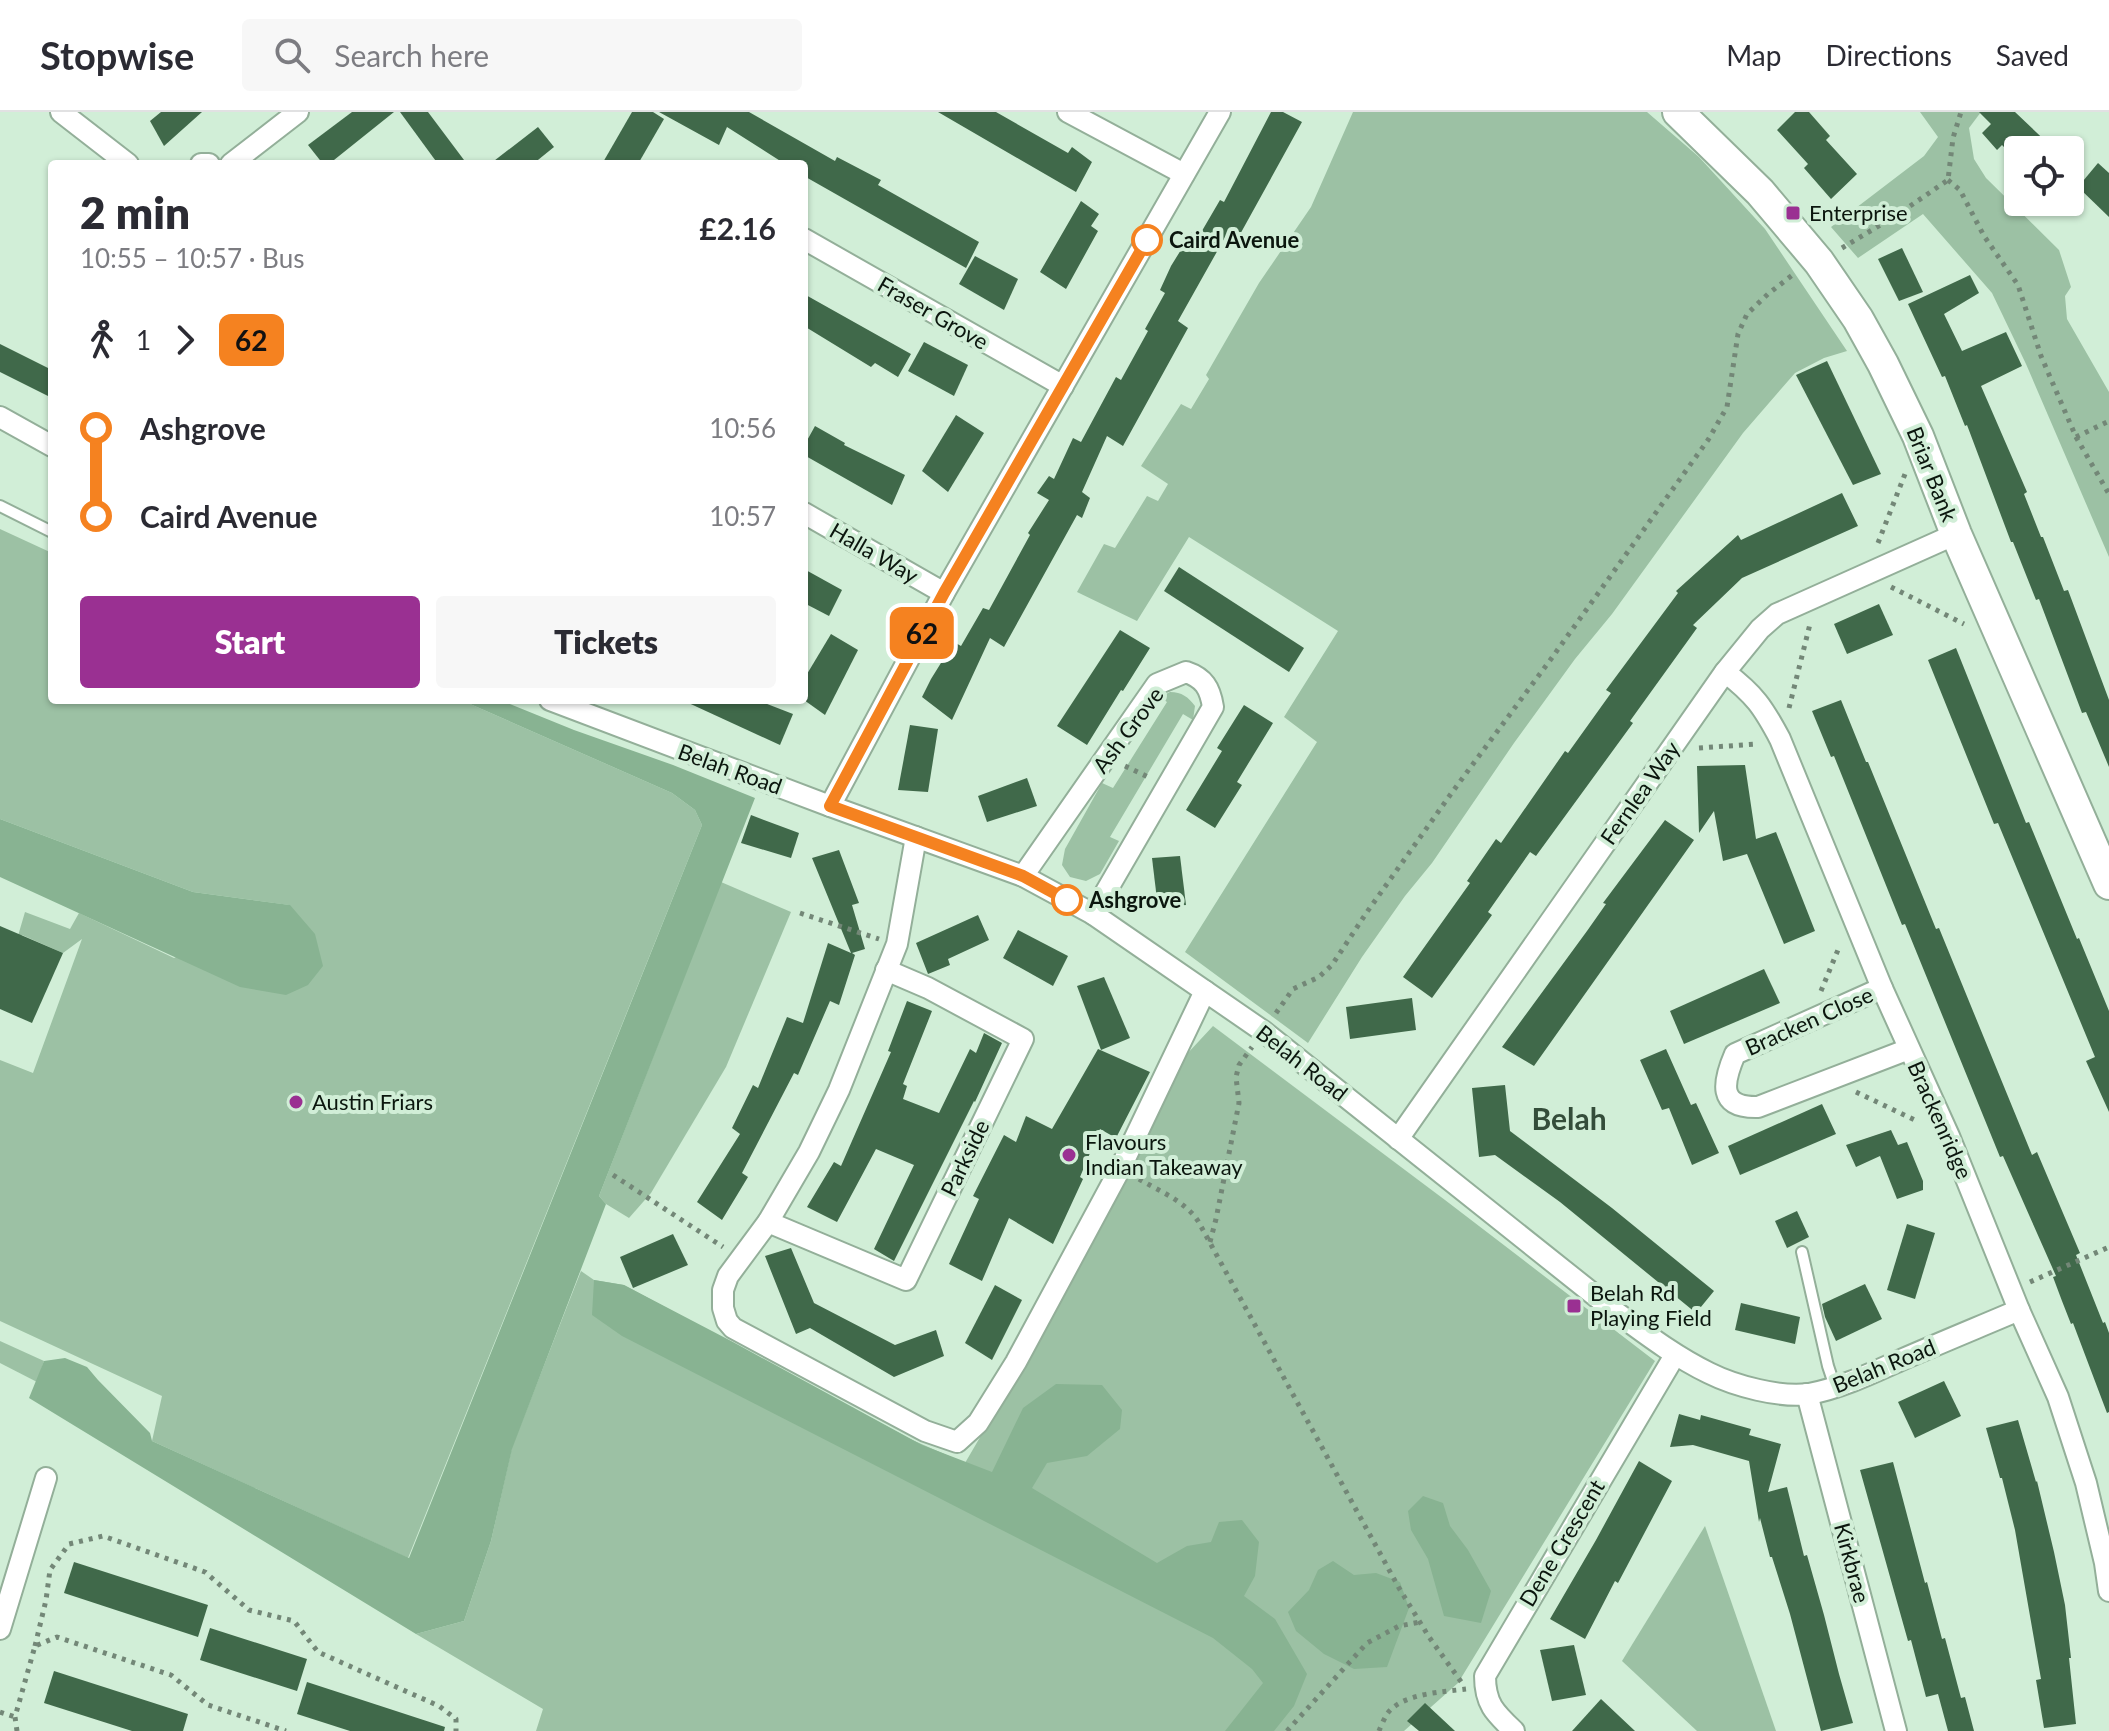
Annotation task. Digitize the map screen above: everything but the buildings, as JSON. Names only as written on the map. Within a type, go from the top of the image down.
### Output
[{"type":"street","points":[[61,112],[123,160]]},
{"type":"street","points":[[236,160],[298,112]]},
{"type":"street","points":[[1068,112],[1184,174]]},
{"type":"street","points":[[830,806],[944,593],[1220,112]]},
{"type":"street","name":"Briar Bank","points":[[1678,112],[1760,192],[1819,262],[1858,319],[1919,438],[1956,534],[2109,884]]},
{"type":"street","name":"Fraser Grove","points":[[808,241],[1063,386]]},
{"type":"street","points":[[0,417],[48,444]]},
{"type":"street","name":"Halla Way","points":[[808,515],[944,593]]},
{"type":"street","name":"Fernlea Way","points":[[1398,1139],[1725,672],[1760,629],[1777,614],[1956,534]]},
{"type":"street","name":"Ash Grove","points":[[1023,876],[1157,684],[1186,672],[1197,676],[1207,684],[1213,707],[1093,914]]},
{"type":"street","name":"Brackenridge","points":[[1725,672],[1762,706],[1781,741],[1882,988],[1949,1136],[2019,1310],[2058,1397],[2086,1483],[2109,1591]]},
{"type":"street","name":"Belah Road","points":[[561,704],[1023,876],[1093,914],[1263,1031],[1617,1313],[1675,1355],[1710,1374],[1771,1392],[1807,1394],[1835,1387],[2019,1310]]},
{"type":"street","points":[[916,837],[897,944],[870,1015],[809,1152],[768,1222],[728,1276],[723,1290],[723,1308],[733,1328],[925,1431],[957,1442],[978,1423],[1016,1362],[1120,1169],[1205,991]]},
{"type":"street","name":"Parkside","points":[[768,1222],[906,1280],[1023,1039],[928,988],[886,970]]},
{"type":"street","name":"Bracken Close","points":[[1882,988],[1735,1054],[1727,1072],[1726,1092],[1735,1102],[1758,1107],[1909,1049]]},
{"type":"street","name":"Dene Crescent","points":[[1476,1691],[1675,1355]]},
{"type":"street","name":"Kirkbrae","points":[[1807,1394],[1896,1731]]},
{"type":"street","points":[[0,1629],[46,1478]]},
{"type":"street","points":[[1476,1691],[1514,1731]]},
{"type":"lane","points":[[0,506],[48,530]]},
{"type":"lane","points":[[1802,1252],[1835,1387]]},
{"type":"path","points":[[1210,1242],[1239,1103],[1236,1077],[1239,1065],[1293,989],[1319,977],[1332,965],[1436,814],[1717,426],[1727,407],[1738,334],[1747,314],[1794,273],[1819,262],[1897,215],[1948,180],[1953,138],[1961,112]]},
{"type":"path","points":[[1948,180],[1960,190],[1984,236],[2018,285],[2041,356],[2076,437],[2109,494]]},
{"type":"path","points":[[2076,437],[2109,421]]},
{"type":"path","points":[[1919,438],[1866,574],[2005,645]]},
{"type":"path","points":[[1671,749],[1781,741],[1817,596]]},
{"type":"path","points":[[1106,757],[1167,786]]},
{"type":"path","points":[[800,913],[897,944]]},
{"type":"path","points":[[1810,1021],[1852,914]]},
{"type":"path","points":[[1830,1079],[1949,1136]]},
{"type":"path","points":[[1120,1169],[1183,1204],[1193,1213],[1420,1622],[1454,1674],[1476,1691]]},
{"type":"path","points":[[613,1175],[741,1259]]},
{"type":"path","points":[[2012,1289],[2109,1247]]},
{"type":"path","points":[[17,1731],[15,1717],[46,1600],[50,1570],[69,1544],[103,1536],[205,1572],[249,1610],[294,1621],[318,1652],[439,1706],[456,1719],[456,1731]]},
{"type":"path","points":[[1287,1731],[1367,1643],[1399,1626],[1420,1622]]},
{"type":"path","points":[[35,1646],[57,1637],[171,1675],[208,1705],[286,1731]]},
{"type":"path","points":[[1379,1731],[1388,1712],[1399,1703],[1427,1694],[1476,1691]]},
{"type":"path","points":[[0,1712],[15,1717]]},
{"type":"green space","points":[[1353,112],[1647,112],[1699,157],[1765,229],[1847,351],[1824,358],[1795,373],[1743,433],[1514,743],[1432,863],[1362,957],[1308,1043],[1185,952],[1317,742],[1284,717],[1338,631],[1189,537],[1137,621],[1077,592],[1104,544],[1115,548],[1147,496],[1158,501],[1168,484],[1141,466],[1181,404],[1191,409],[1209,379],[1206,375],[1259,283],[1311,207]]},
{"type":"green space","points":[[1920,112],[1981,112],[1969,128],[1974,159],[1986,178],[2004,196],[2004,216],[2025,216],[2059,250],[2071,287],[2065,296],[2067,319],[2109,392],[2109,557],[1992,293],[1923,214],[1858,258],[1831,227],[1924,156],[1938,137]]},
{"type":"green space","name":"Austin Friars","points":[[0,529],[48,551],[48,704],[470,704],[672,793],[695,810],[702,825],[408,1558],[152,1441],[162,1396],[0,1321],[0,1060],[33,1073],[82,939],[63,953],[22,935],[15,946],[25,912],[70,929],[79,913],[174,958],[289,905],[193,892],[0,819]]},
{"type":"green space","points":[[1170,692],[1181,694],[1195,706],[1193,720],[1183,714],[1110,837],[1119,841],[1100,874],[1086,881],[1070,877],[1062,865],[1065,849],[1102,783],[1113,788],[1167,702],[1160,697]]},
{"type":"green space","points":[[470,704],[510,704],[755,798],[599,1196],[606,1204],[512,1449],[491,1541],[464,1621],[416,1634],[29,1398],[44,1361],[65,1358],[87,1367],[150,1433],[152,1441],[409,1558],[702,825],[695,810],[672,793]]},
{"type":"green space","points":[[0,819],[193,892],[290,905],[315,934],[323,966],[308,985],[286,995],[240,987],[0,877]]},
{"type":"green space","points":[[721,882],[791,912],[726,1067],[651,1193],[629,1218],[599,1196]]},
{"type":"green space","points":[[1213,1026],[1655,1361],[1458,1683],[1404,1731],[536,1731],[543,1709],[416,1634],[464,1621],[491,1541],[512,1447],[581,1271],[594,1280],[624,1285],[910,1439],[965,1463],[1062,1297],[1155,1103],[1186,1055]]},
{"type":"green space","points":[[594,1280],[624,1285],[922,1445],[992,1472],[1023,1408],[1056,1384],[1102,1385],[1122,1410],[1120,1429],[1087,1456],[1047,1463],[1032,1488],[1157,1563],[1187,1546],[1211,1542],[1219,1522],[1242,1520],[1259,1542],[1255,1576],[1244,1596],[1275,1619],[1307,1674],[1294,1706],[1274,1731],[1225,1731],[1263,1683],[1252,1669],[1213,1638],[622,1336],[592,1315]]},
{"type":"green space","points":[[0,1341],[44,1361],[37,1382],[0,1363]]},
{"type":"green space","points":[[1423,1496],[1443,1503],[1450,1526],[1468,1550],[1491,1591],[1481,1623],[1444,1616],[1428,1559],[1411,1530],[1408,1511]]},
{"type":"green space","points":[[1705,1526],[1776,1731],[1697,1731],[1622,1661]]},
{"type":"green space","points":[[1333,1561],[1354,1575],[1376,1573],[1400,1582],[1409,1608],[1387,1667],[1354,1669],[1324,1654],[1296,1631],[1288,1612],[1309,1590],[1318,1570]]},
{"type":"bus line","name":"62","points":[[1067,900],[1023,876],[830,806],[944,593],[1147,240]]},
{"type":"place","name":"Enterprise","points":[[1793,213]]},
{"type":"place","name":"Caird Avenue","points":[[1147,240]]},
{"type":"place","name":"Ashgrove","points":[[1067,900]]},
{"type":"place","name":"Austin Friars","points":[[296,1102]]},
{"type":"place","name":"Flavours Indian Takeaway","points":[[1069,1155]]},
{"type":"place","name":"Belah Rd Playing Field","points":[[1574,1306]]},
{"type":"district","name":"Belah","points":[[1569,1120]]}]
